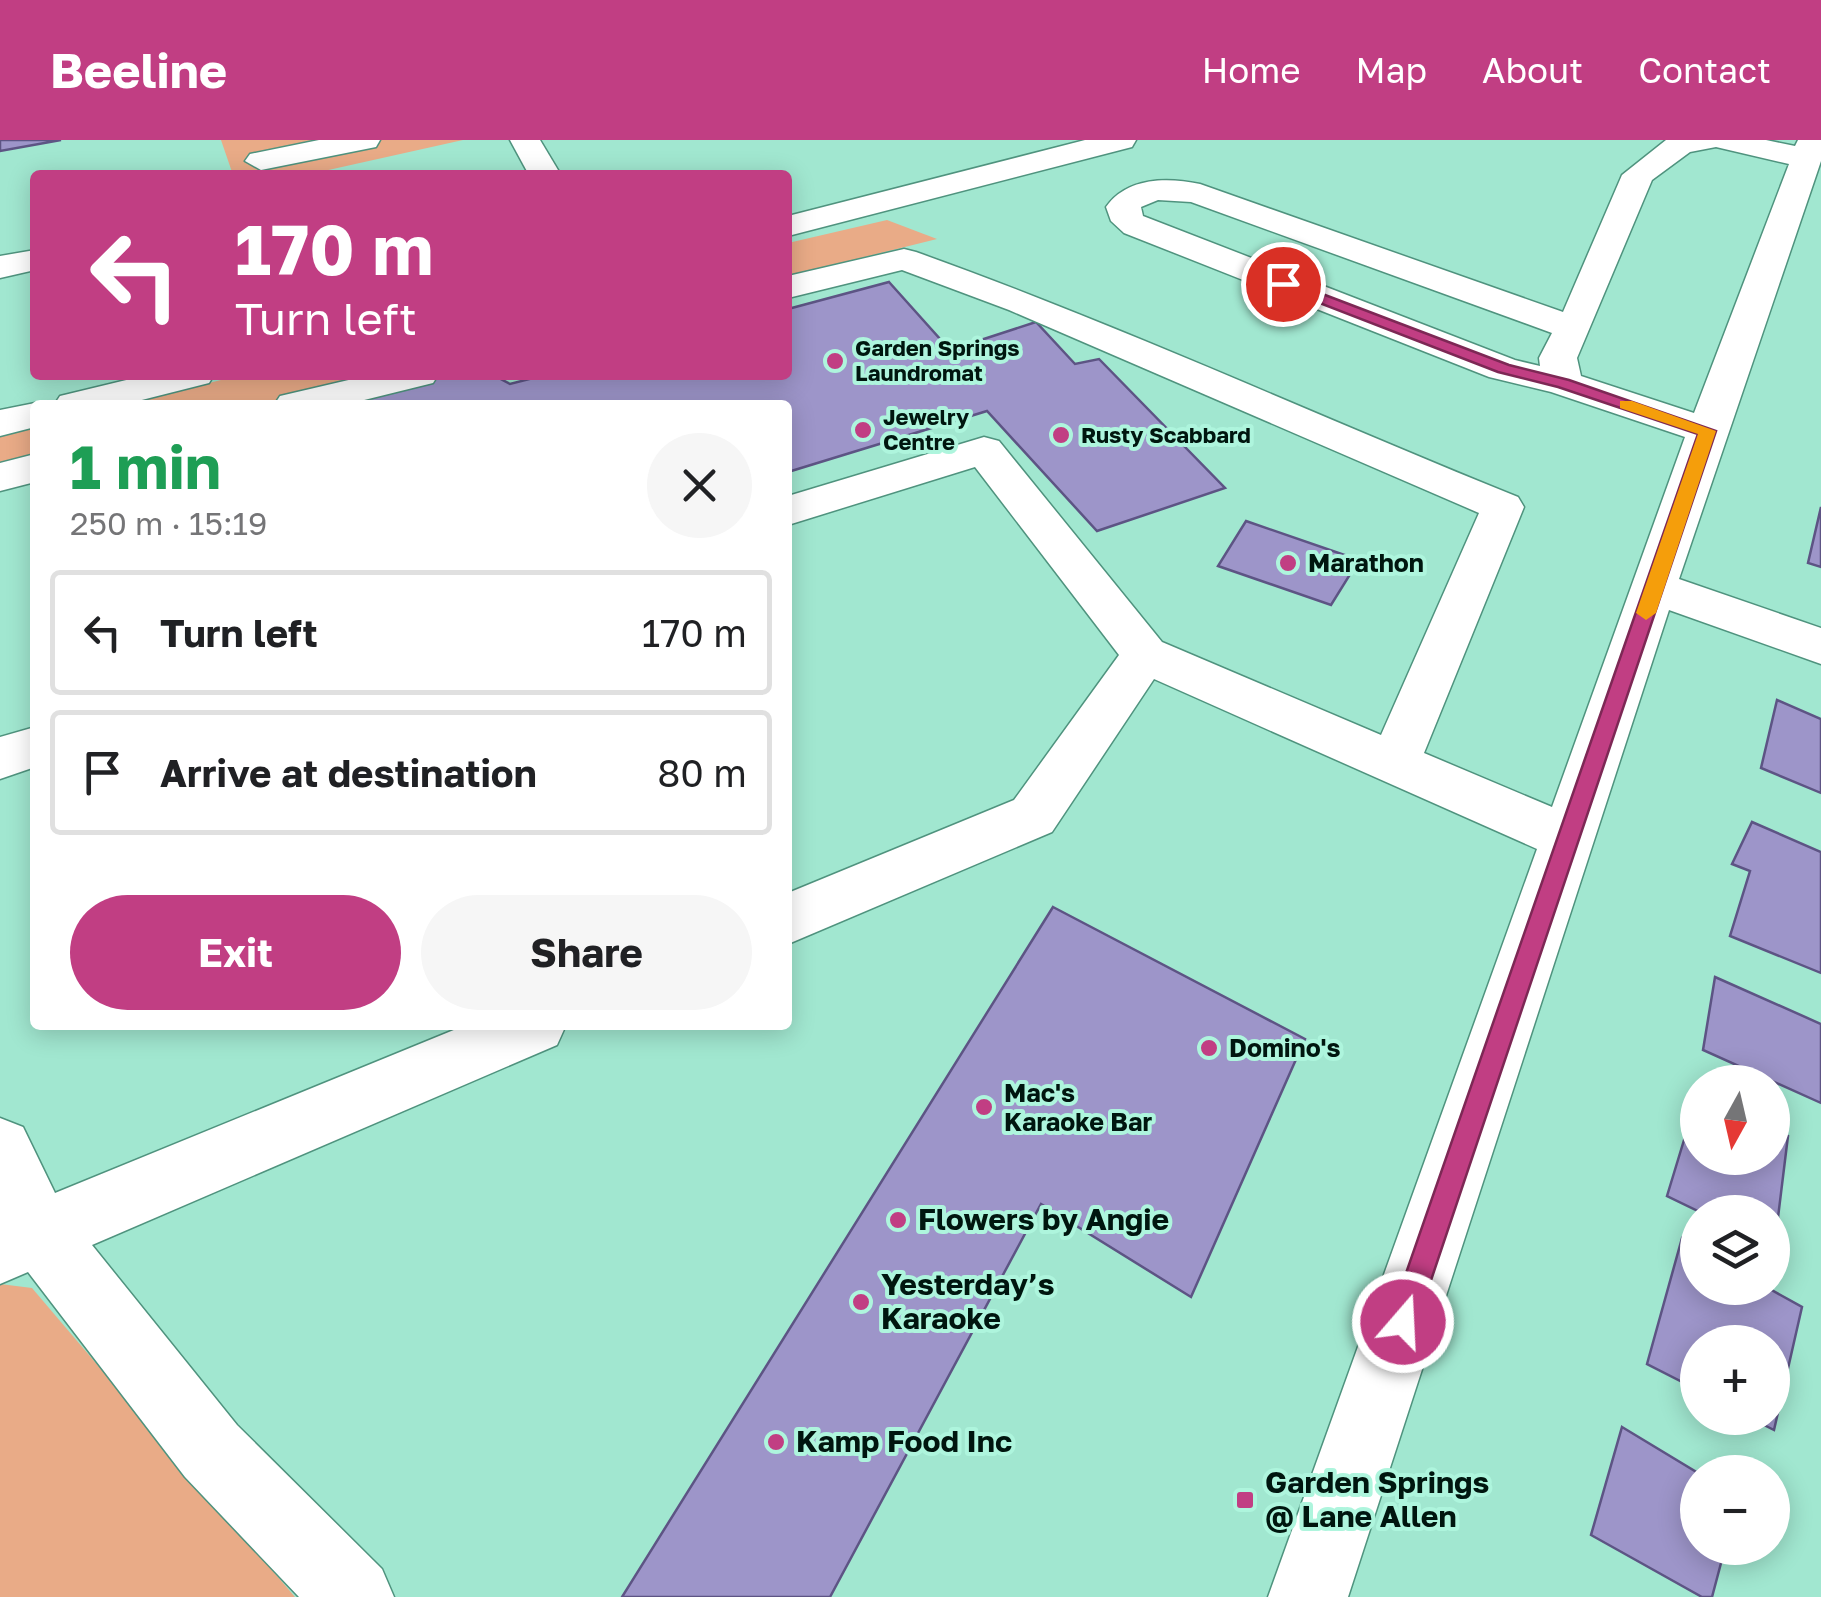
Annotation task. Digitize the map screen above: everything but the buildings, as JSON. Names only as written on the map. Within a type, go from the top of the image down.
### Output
[{"type":"street","points":[[260,159],[364,140]]},
{"type":"street","points":[[525,140],[542,170]]},
{"type":"street","points":[[792,225],[1120,140]]},
{"type":"street","points":[[1563,383],[1558,358],[1638,175],[1680,144],[1707,140]]},
{"type":"street","points":[[1308,1597],[1708,431],[1770,270],[1809,149],[1725,140]]},
{"type":"street","points":[[1573,328],[1200,194],[1160,190],[1135,196],[1123,207],[1124,215],[1136,226],[1504,369],[1563,383],[1708,431]]},
{"type":"street","points":[[792,286],[904,259],[1022,302],[1288,419],[1504,508],[1394,763]]},
{"type":"street","points":[[0,267],[30,261]]},
{"type":"street","points":[[94,400],[175,380]]},
{"type":"street","points":[[315,400],[399,380]]},
{"type":"street","points":[[0,423],[30,415]]},
{"type":"street","points":[[792,510],[984,450],[1145,655],[1569,839]]},
{"type":"street","points":[[0,477],[30,469]]},
{"type":"street","points":[[1654,588],[1821,646]]},
{"type":"street","points":[[792,918],[1033,816],[1145,655]]},
{"type":"street","points":[[0,758],[30,748]]},
{"type":"street","points":[[20,1242],[524,1030]]},
{"type":"street","points":[[0,1150],[20,1242],[211,1451],[354,1597]]},
{"type":"shaded area","points":[[221,140],[463,140],[328,170],[231,170]]},
{"type":"shaded area","points":[[887,220],[937,239],[792,275],[792,242]]},
{"type":"shaded area","points":[[221,380],[364,380],[282,400],[141,400]]},
{"type":"shaded area","points":[[30,428],[30,462],[0,469],[0,436]]},
{"type":"shaded area","points":[[0,1284],[32,1288],[295,1597],[0,1597]]},
{"type":"slow traffic","points":[[1626,404],[1708,431],[1646,613]]},
{"type":"place","name":"Garden Springs Laundromat","points":[[835,361]]},
{"type":"place","name":"Jewelry Centre","points":[[863,430]]},
{"type":"place","name":"Rusty Scabbard","points":[[1061,435]]},
{"type":"place","name":"Marathon","points":[[1288,563]]},
{"type":"place","name":"Domino's","points":[[1209,1048]]},
{"type":"place","name":"Mac's Karaoke Bar","points":[[984,1107]]},
{"type":"place","name":"Flowers by Angie","points":[[898,1220]]},
{"type":"place","name":"Yesterday’s Karaoke","points":[[861,1302]]},
{"type":"place","name":"Kamp Food Inc","points":[[776,1442]]},
{"type":"place","name":"Garden Springs @ Lane Allen","points":[[1245,1500]]},
{"type":"route","points":[[1283,284],[1504,369],[1563,383],[1708,431],[1403,1322]]}]
